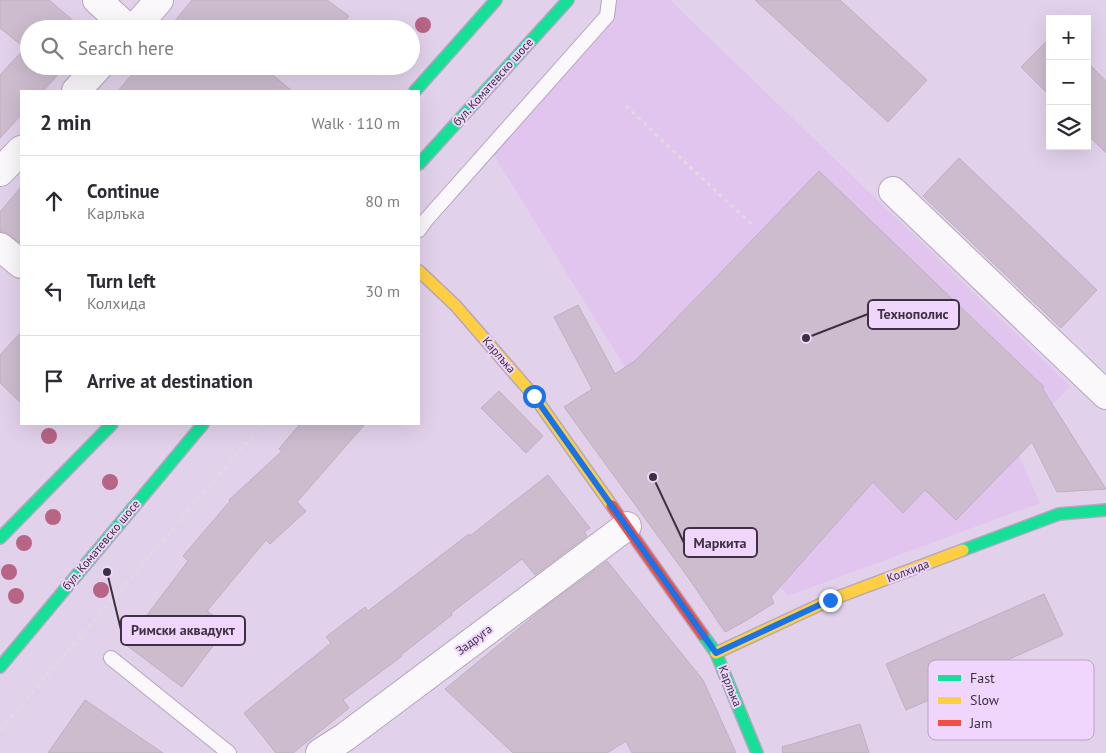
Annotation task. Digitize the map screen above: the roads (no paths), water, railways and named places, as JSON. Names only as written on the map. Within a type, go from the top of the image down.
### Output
[{"type":"street","points":[[96,0],[119,20]]},
{"type":"street","points":[[142,20],[159,0]]},
{"type":"street","points":[[416,90],[496,0]]},
{"type":"street","name":"бул. Коматевско шосе","points":[[420,163],[568,0]]},
{"type":"street","points":[[77,90],[91,75]]},
{"type":"street","points":[[0,172],[20,151]]},
{"type":"street","points":[[893,190],[1106,394]]},
{"type":"street","points":[[0,247],[20,263]]},
{"type":"street","name":"Карлъка","points":[[420,271],[456,306],[534,396],[716,653],[757,753]]},
{"type":"street","points":[[0,538],[111,425]]},
{"type":"street","name":"бул. Коматевско шосе","points":[[0,667],[202,425]]},
{"type":"street","name":"Колхида","points":[[716,653],[830,600],[1059,514],[1106,510]]},
{"type":"street","name":"Задруга","points":[[320,753],[627,526]]},
{"type":"lane","points":[[420,229],[607,16],[609,0]]},
{"type":"lane","points":[[111,658],[229,753]]},
{"type":"place","name":"Технополис","points":[[806,338]]},
{"type":"place","name":"Маркита","points":[[653,477]]},
{"type":"place","name":"Римски аквадукт","points":[[107,572]]}]
